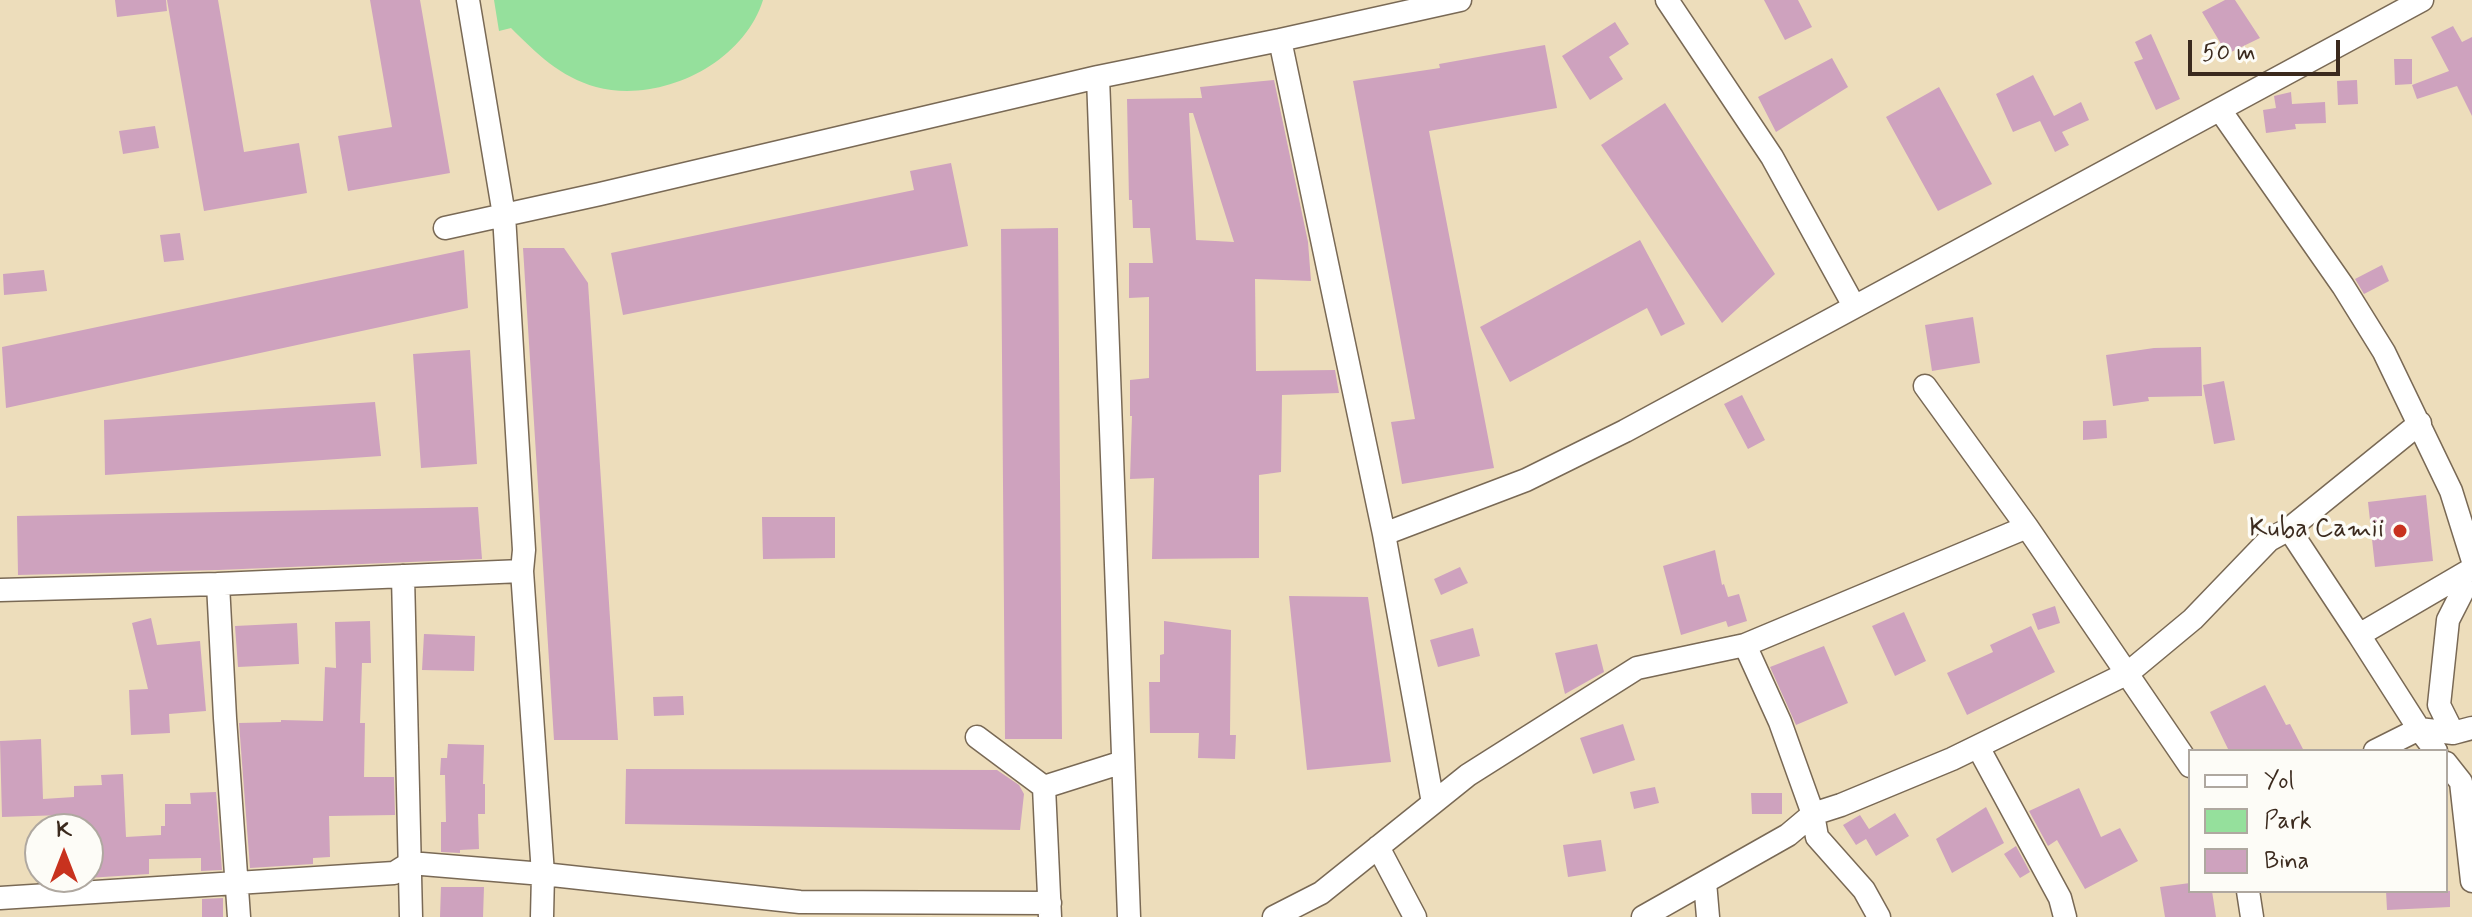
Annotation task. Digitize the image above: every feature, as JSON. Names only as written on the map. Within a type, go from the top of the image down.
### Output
[{"type":"street","points":[[468,0],[504,215],[524,550],[522,571],[543,874],[542,917]]},
{"type":"street","points":[[445,228],[1098,77],[1460,0]]},
{"type":"street","points":[[1667,0],[1772,157],[1854,306]]},
{"type":"street","points":[[1384,534],[1526,480],[1625,431],[2422,0]]},
{"type":"street","points":[[1280,40],[1384,534],[1433,803]]},
{"type":"street","points":[[1098,77],[1129,917]]},
{"type":"street","points":[[2220,110],[2343,286],[2384,352],[2451,491],[2472,558]]},
{"type":"street","points":[[1925,386],[2027,527],[2188,763]]},
{"type":"street","points":[[1643,917],[1788,835],[1813,814],[1978,747],[2128,673],[2193,619],[2269,540],[2289,529],[2420,423]]},
{"type":"street","points":[[2451,491],[2472,481]]},
{"type":"street","points":[[1274,917],[1321,893],[1468,775],[1637,668],[1745,645],[2027,527]]},
{"type":"street","points":[[2289,529],[2434,749]]},
{"type":"street","points":[[0,590],[522,571]]},
{"type":"street","points":[[2359,635],[2472,571]]},
{"type":"street","points":[[2463,730],[2439,705],[2448,620],[2472,571]]},
{"type":"street","points":[[403,576],[411,917]]},
{"type":"street","points":[[218,584],[239,917]]},
{"type":"street","points":[[1745,645],[1780,722],[1813,814],[1817,837],[1864,890],[1879,917]]},
{"type":"street","points":[[2379,749],[2419,729],[2463,730]]},
{"type":"street","points":[[977,737],[1044,787]]},
{"type":"street","points":[[1978,747],[2060,898],[2065,917]]},
{"type":"street","points":[[1044,787],[1123,762]]},
{"type":"street","points":[[2448,766],[2461,782],[2472,881]]},
{"type":"street","points":[[0,898],[394,873],[410,863],[800,902],[1050,910],[1044,787]]},
{"type":"street","points":[[1378,847],[1415,917]]},
{"type":"street","points":[[1705,882],[1708,917]]},
{"type":"street","points":[[2248,893],[2252,917]]},
{"type":"green space","points":[[494,0],[763,0],[753,23],[718,60],[672,84],[646,90],[621,91],[583,83],[539,55],[511,28],[499,31]]},
{"type":"building","points":[[115,0],[166,0],[167,11],[117,17]]},
{"type":"building","points":[[167,0],[218,0],[244,152],[299,143],[307,193],[204,211]]},
{"type":"building","points":[[370,0],[420,0],[450,173],[348,191],[338,136],[392,127]]},
{"type":"building","points":[[1764,0],[1798,0],[1812,27],[1785,40]]},
{"type":"building","points":[[2225,0],[2235,0],[2260,38],[2227,54],[2202,12]]},
{"type":"building","points":[[1615,22],[1629,44],[1609,57],[1623,79],[1590,100],[1562,56]]},
{"type":"building","points":[[2453,26],[2462,42],[2472,37],[2472,116],[2457,86],[2417,99],[2412,85],[2449,71],[2431,37]]},
{"type":"building","points":[[2151,34],[2180,99],[2156,110],[2134,62],[2143,59],[2135,42]]},
{"type":"building","points":[[1545,45],[1557,108],[1429,131],[1494,468],[1402,484],[1391,422],[1415,419],[1353,81],[1440,68],[1439,64]]},
{"type":"building","points":[[1832,58],[1848,87],[1776,132],[1758,97]]},
{"type":"building","points":[[2394,59],[2412,59],[2412,84],[2395,85]]},
{"type":"building","points":[[2033,75],[2054,116],[2081,102],[2089,120],[2062,132],[2069,145],[2055,152],[2040,121],[2013,132],[1996,94]]},
{"type":"building","points":[[1274,80],[1308,242],[1311,281],[1255,279],[1256,371],[1335,370],[1339,393],[1282,395],[1281,472],[1259,475],[1259,558],[1152,559],[1154,478],[1130,479],[1130,380],[1149,378],[1149,297],[1129,298],[1129,263],[1153,263],[1150,228],[1133,228],[1132,200],[1129,200],[1127,99],[1202,98],[1200,87]],"holes":[[[1189,113],[1193,113],[1234,242],[1196,240]]]},
{"type":"building","points":[[2357,80],[2358,104],[2338,105],[2337,81]]},
{"type":"building","points":[[1939,87],[1992,184],[1938,211],[1886,117]]},
{"type":"building","points":[[2291,92],[2292,104],[2325,102],[2326,123],[2295,124],[2296,129],[2266,133],[2263,110],[2276,108],[2274,96]]},
{"type":"building","points":[[1665,103],[1775,274],[1722,323],[1601,145]]},
{"type":"building","points":[[155,126],[159,148],[123,154],[119,131]]},
{"type":"building","points":[[951,163],[968,246],[623,315],[611,253],[914,190],[910,171]]},
{"type":"building","points":[[1058,228],[1062,739],[1005,739],[1001,229]]},
{"type":"building","points":[[180,233],[184,260],[164,262],[160,235]]},
{"type":"building","points":[[1640,240],[1685,324],[1661,336],[1647,308],[1510,382],[1480,327]]},
{"type":"building","points":[[523,248],[564,248],[588,283],[618,740],[554,740]]},
{"type":"building","points":[[464,250],[468,308],[6,408],[2,347]]},
{"type":"building","points":[[2382,265],[2389,281],[2364,294],[2355,279]]},
{"type":"building","points":[[44,270],[47,291],[4,295],[3,274]]},
{"type":"building","points":[[1973,317],[1980,363],[1932,371],[1925,325]]},
{"type":"building","points":[[2201,347],[2202,396],[2148,397],[2149,401],[2113,406],[2106,355],[2154,348]]},
{"type":"building","points":[[470,350],[477,464],[421,468],[413,354]]},
{"type":"building","points":[[2224,381],[2235,440],[2214,444],[2203,385]]},
{"type":"building","points":[[1742,395],[1765,440],[1748,449],[1724,404]]},
{"type":"building","points":[[375,402],[381,456],[105,475],[104,420]]},
{"type":"building","points":[[2106,420],[2107,438],[2083,440],[2083,421]]},
{"type":"building","name":"Kuba Camii","points":[[2426,495],[2433,561],[2375,567],[2368,502]]},
{"type":"building","points":[[478,507],[482,559],[18,575],[17,516]]},
{"type":"building","points":[[762,517],[835,517],[835,558],[763,559]]},
{"type":"building","points":[[1715,550],[1722,585],[1728,597],[1739,594],[1747,621],[1728,627],[1726,621],[1681,635],[1663,566]]},
{"type":"building","points":[[1460,567],[1468,583],[1441,595],[1434,579]]},
{"type":"building","points":[[1289,596],[1368,597],[1391,762],[1307,770]]},
{"type":"building","points":[[2055,606],[2060,623],[2038,630],[2032,614]]},
{"type":"building","points":[[1904,612],[1926,661],[1895,676],[1872,626]]},
{"type":"building","points":[[151,618],[157,645],[200,641],[206,711],[169,714],[170,733],[131,735],[129,690],[148,689],[132,623]]},
{"type":"building","points":[[370,621],[371,663],[362,663],[360,723],[365,723],[364,777],[394,777],[395,815],[329,816],[330,857],[313,858],[313,864],[250,868],[239,723],[323,721],[325,667],[336,668],[335,622]]},
{"type":"building","points":[[1164,621],[1231,630],[1230,735],[1236,735],[1235,759],[1198,758],[1199,733],[1150,733],[1149,682],[1160,682]]},
{"type":"building","points":[[297,623],[299,664],[238,667],[235,626]]},
{"type":"building","points":[[2031,626],[2055,672],[1967,715],[1947,673],[1993,652],[1990,645]]},
{"type":"building","points":[[1473,628],[1480,656],[1438,667],[1430,640]]},
{"type":"building","points":[[424,634],[475,636],[474,671],[422,670]]},
{"type":"building","points":[[1597,644],[1604,672],[1565,694],[1555,653]]},
{"type":"building","points":[[1824,646],[1848,703],[1796,725],[1770,667]]},
{"type":"building","points":[[2265,685],[2303,749],[2228,749],[2210,712]]},
{"type":"building","points":[[683,696],[684,715],[654,716],[653,697]]},
{"type":"building","points":[[1623,724],[1635,760],[1593,774],[1580,738]]},
{"type":"building","points":[[41,739],[43,799],[74,797],[74,786],[102,785],[101,775],[123,774],[126,837],[161,835],[161,826],[165,826],[165,804],[191,804],[190,793],[216,792],[222,870],[201,871],[201,858],[149,859],[149,874],[104,877],[104,813],[24,813],[24,816],[2,817],[0,741]]},
{"type":"building","points":[[448,744],[484,745],[485,814],[478,814],[479,849],[460,850],[460,853],[441,852],[441,822],[446,822],[445,775],[440,775],[441,758],[447,758]]},
{"type":"building","points":[[626,769],[997,770],[1019,785],[1024,794],[1020,830],[625,824]]},
{"type":"building","points":[[1655,787],[1659,803],[1634,809],[1630,792]]},
{"type":"building","points":[[2079,788],[2101,837],[2120,828],[2138,861],[2085,889],[2057,840],[2048,846],[2029,811]]},
{"type":"building","points":[[1751,793],[1782,793],[1782,814],[1752,814]]},
{"type":"building","points":[[1986,807],[2004,843],[1952,873],[1936,839]]},
{"type":"building","points":[[1895,813],[1909,836],[1876,856],[1866,839],[1856,845],[1843,825],[1860,815],[1869,829]]},
{"type":"building","points":[[1601,840],[1606,871],[1568,877],[1563,845]]},
{"type":"building","points":[[2016,846],[2030,872],[2020,878],[2004,854]]},
{"type":"building","points":[[2188,883],[2188,893],[2212,893],[2216,917],[2165,917],[2160,887]]},
{"type":"building","points":[[441,887],[484,887],[483,917],[440,917]]},
{"type":"building","points":[[2450,891],[2450,907],[2387,910],[2386,893]]},
{"type":"building","points":[[223,898],[223,917],[202,917],[202,899]]},
{"type":"place","name":"Kuba Camii","points":[[2400,531]]}]
